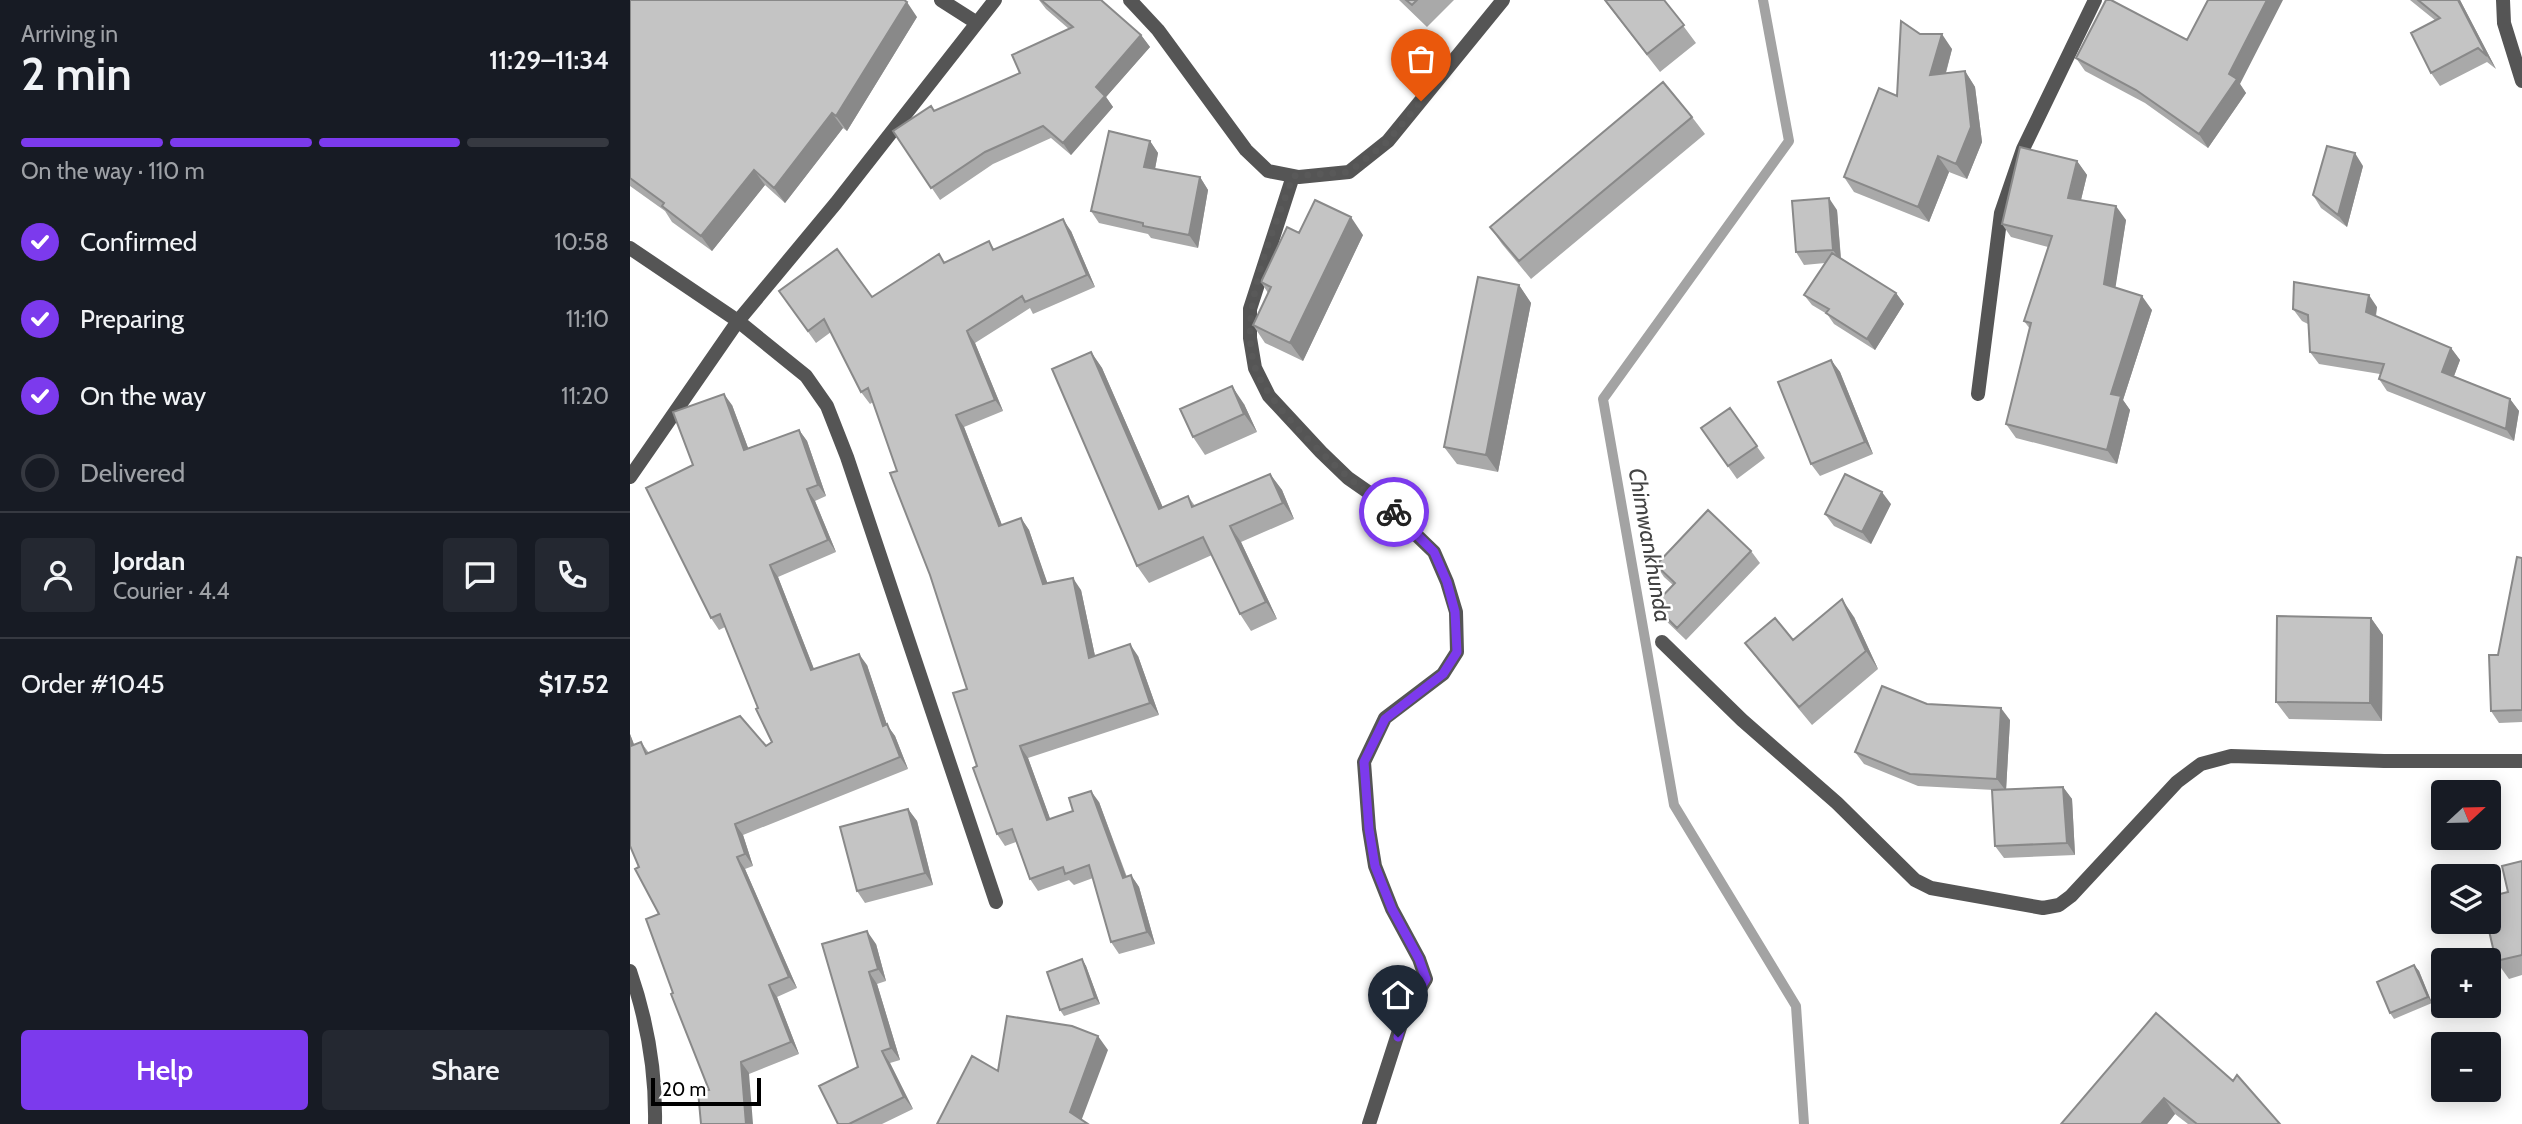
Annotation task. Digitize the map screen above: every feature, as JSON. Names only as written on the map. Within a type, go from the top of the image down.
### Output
[{"type":"street","points":[[941,0],[977,23]]},
{"type":"street","points":[[630,477],[738,321],[836,203],[995,0]]},
{"type":"street","points":[[1130,0],[1157,30],[1246,150],[1268,171],[1293,176],[1349,172],[1388,141],[1503,0]]},
{"type":"street","points":[[1978,394],[2001,213],[2023,149],[2095,0]]},
{"type":"street","points":[[2503,0],[2504,23],[2522,80]]},
{"type":"street","points":[[1293,176],[1250,309],[1250,338],[1255,368],[1269,396],[1321,452],[1348,478],[1381,500],[1434,552],[1447,582],[1455,612],[1457,652],[1443,674],[1385,719],[1364,762],[1375,866],[1392,909],[1419,959],[1426,979],[1404,1015],[1369,1124]]},
{"type":"street","points":[[630,248],[738,321],[806,376],[827,406],[847,457],[996,902]]},
{"type":"street","points":[[1662,642],[1742,720],[1837,803],[1915,880],[1931,888],[2043,908],[2059,905],[2071,896],[2177,782],[2201,764],[2231,756],[2384,761],[2522,761]]},
{"type":"street","points":[[630,971],[643,1006],[652,1058],[655,1124]]},
{"type":"building","points":[[630,0],[907,2],[836,116],[832,113],[774,188],[754,170],[701,236],[662,206],[664,203],[630,178]]},
{"type":"building","points":[[1041,0],[1101,0],[1141,35],[1096,87],[1105,96],[1063,143],[1043,126],[985,152],[931,188],[893,131],[931,106],[934,111],[1020,73],[1012,55],[1073,27]]},
{"type":"building","points":[[1605,0],[1664,0],[1684,25],[1647,54]]},
{"type":"building","points":[[2106,0],[2111,0],[2187,40],[2208,0],[2267,0],[2229,74],[2237,79],[2199,134],[2136,90],[2076,58]]},
{"type":"building","points":[[2418,0],[2458,0],[2487,56],[2478,48],[2431,73],[2411,33],[2440,18]]},
{"type":"building","points":[[1901,21],[1920,34],[1942,34],[1930,75],[1965,71],[1971,127],[1956,164],[1938,156],[1918,207],[1844,177],[1879,88],[1897,96]]},
{"type":"building","points":[[1663,82],[1692,117],[1519,261],[1490,227]]},
{"type":"building","points":[[1109,131],[1150,141],[1144,167],[1200,177],[1189,235],[1143,226],[1143,223],[1091,211]]},
{"type":"building","points":[[2327,146],[2355,153],[2338,215],[2313,195]]},
{"type":"building","points":[[2020,147],[2077,161],[2068,198],[2116,206],[2104,284],[2142,296],[2111,394],[2121,396],[2107,450],[2006,424],[2031,323],[2024,321],[2052,236],[2002,224]]},
{"type":"building","points":[[1829,198],[1833,250],[1796,252],[1792,201]]},
{"type":"building","points":[[1315,200],[1351,217],[1290,343],[1253,325],[1271,287],[1261,282],[1287,227],[1299,233]]},
{"type":"building","points":[[1063,219],[1087,275],[1025,302],[1022,296],[967,331],[995,400],[956,415],[999,526],[1021,518],[1043,584],[1073,578],[1089,658],[1130,644],[1150,703],[1020,746],[1047,820],[1073,811],[1069,798],[1091,791],[1123,878],[1131,875],[1147,932],[1111,942],[1089,865],[1065,874],[1063,867],[1030,879],[1012,829],[997,834],[973,768],[977,766],[953,693],[967,689],[930,575],[890,473],[897,471],[868,388],[861,392],[824,319],[808,331],[779,291],[837,249],[872,297],[939,254],[944,263],[989,241],[993,250]]},
{"type":"building","points":[[1832,253],[1896,293],[1867,339],[1826,313],[1829,309],[1804,295]]},
{"type":"building","points":[[1478,277],[1519,285],[1486,455],[1444,447]]},
{"type":"building","points":[[2294,282],[2369,295],[2366,312],[2451,348],[2442,372],[2510,399],[2506,429],[2379,379],[2384,364],[2310,352],[2308,315],[2293,309]]},
{"type":"building","points":[[1091,352],[1159,509],[1188,496],[1192,507],[1270,474],[1283,503],[1230,526],[1266,602],[1240,614],[1203,537],[1137,566],[1052,369]]},
{"type":"building","points":[[1831,360],[1865,442],[1811,464],[1778,382]]},
{"type":"building","points":[[1232,386],[1244,414],[1193,437],[1180,409]]},
{"type":"building","points":[[724,394],[744,450],[799,430],[818,485],[807,489],[828,540],[770,565],[811,670],[859,654],[883,726],[887,724],[900,757],[735,824],[745,854],[737,857],[789,977],[769,985],[791,1042],[741,1062],[746,1124],[701,1124],[698,1091],[709,1090],[671,994],[673,993],[646,919],[659,914],[635,869],[639,867],[630,846],[630,743],[631,746],[641,742],[646,754],[740,716],[766,746],[772,742],[756,709],[758,708],[720,614],[711,618],[646,488],[693,465],[673,412]]},
{"type":"building","points":[[1730,408],[1757,446],[1728,466],[1701,428]]},
{"type":"building","points":[[1845,474],[1882,492],[1862,532],[1825,514]]},
{"type":"building","points":[[1708,510],[1751,551],[1677,628],[1654,605],[1675,583],[1656,565]]},
{"type":"building","points":[[2517,557],[2522,558],[2522,710],[2491,711],[2489,655],[2498,655]]},
{"type":"building","points":[[1842,599],[1866,651],[1799,707],[1745,643],[1775,618],[1793,640]]},
{"type":"building","points":[[2277,616],[2371,618],[2370,703],[2276,702]]},
{"type":"building","points":[[1882,686],[1927,704],[2001,708],[1997,779],[1910,774],[1855,752]]},
{"type":"building","points":[[2063,787],[2067,843],[1995,846],[1992,790]]},
{"type":"building","points":[[908,809],[925,873],[857,891],[840,827]]},
{"type":"building","points":[[2522,861],[2522,955],[2501,960],[2501,948],[2493,948],[2490,934],[2501,934],[2501,894],[2508,892],[2502,866]]},
{"type":"building","points":[[867,931],[878,969],[869,972],[891,1048],[882,1051],[904,1097],[849,1124],[838,1124],[819,1086],[858,1067],[822,944]]},
{"type":"building","points":[[1082,959],[1095,998],[1060,1010],[1047,972]]},
{"type":"building","points":[[2414,965],[2428,997],[2390,1013],[2377,982]]},
{"type":"building","points":[[2156,1013],[2233,1081],[2237,1075],[2280,1124],[2197,1124],[2164,1098],[2141,1124],[2061,1124]]},
{"type":"building","points":[[1007,1016],[1072,1026],[1098,1036],[1070,1112],[1088,1124],[937,1124],[972,1056],[998,1071]]},
{"type":"waterway","name":"Chimwankhunda","points":[[1763,0],[1789,141],[1603,399],[1674,805],[1796,1006],[1804,1124]]},
{"type":"way so far","points":[[1394,512],[1348,478],[1269,396],[1255,368],[1250,338],[1250,309],[1293,176],[1349,172],[1388,141],[1421,101]]},
{"type":"route","points":[[1394,512],[1434,552],[1441,567],[1455,612],[1457,652],[1443,674],[1385,719],[1364,762],[1375,866],[1392,909],[1419,959],[1426,979],[1404,1015],[1398,1037]]}]
